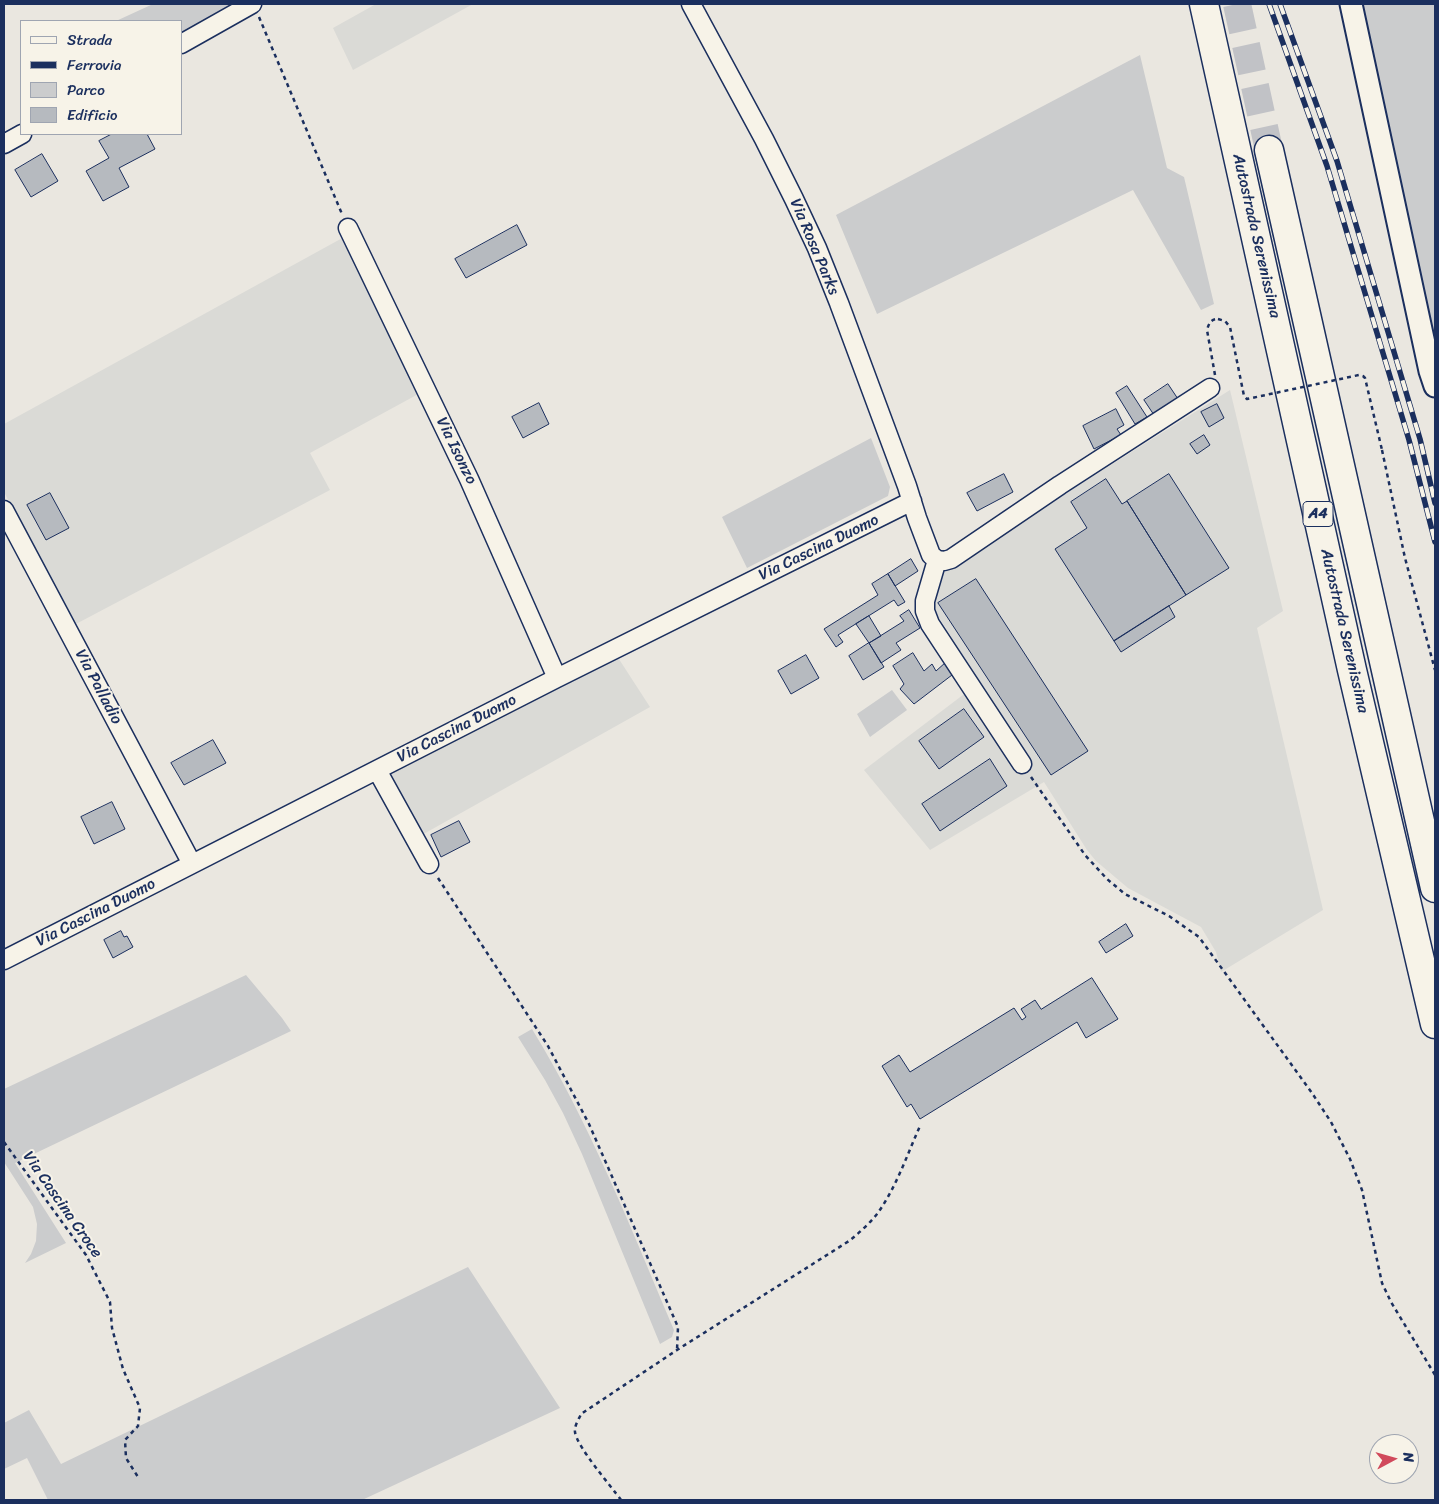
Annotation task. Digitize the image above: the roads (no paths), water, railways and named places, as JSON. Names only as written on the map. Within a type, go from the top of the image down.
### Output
[{"type":"highway","name":"Autostrada Serenissima","points":[[1204,4],[1352,670],[1435,1024]]},
{"type":"highway","name":"Autostrada Serenissima","points":[[1269,150],[1435,888]]},
{"type":"street","name":"Via Rosa Parks","points":[[691,4],[764,139],[817,248],[912,502],[916,518],[931,555],[936,560]]},
{"type":"street","points":[[1351,4],[1430,371],[1435,386]]},
{"type":"street","points":[[182,44],[255,8]]},
{"type":"street","points":[[4,144],[20,135]]},
{"type":"street","name":"Via Isonzo","points":[[348,228],[470,479],[557,678]]},
{"type":"street","points":[[1022,764],[930,624],[925,611],[925,601],[936,560],[944,561],[951,559],[1213,383]]},
{"type":"street","name":"Via Cascina Duomo","points":[[4,960],[557,678],[912,502]]},
{"type":"street","name":"Via Palladio","points":[[4,510],[192,864]]},
{"type":"street","points":[[377,770],[430,864]]},
{"type":"tunnel","points":[[1237,4],[1269,150]]},
{"type":"railway","points":[[1269,4],[1327,166],[1409,440],[1435,542]]},
{"type":"railway","points":[[1280,4],[1337,161],[1420,439],[1435,503]]}]
